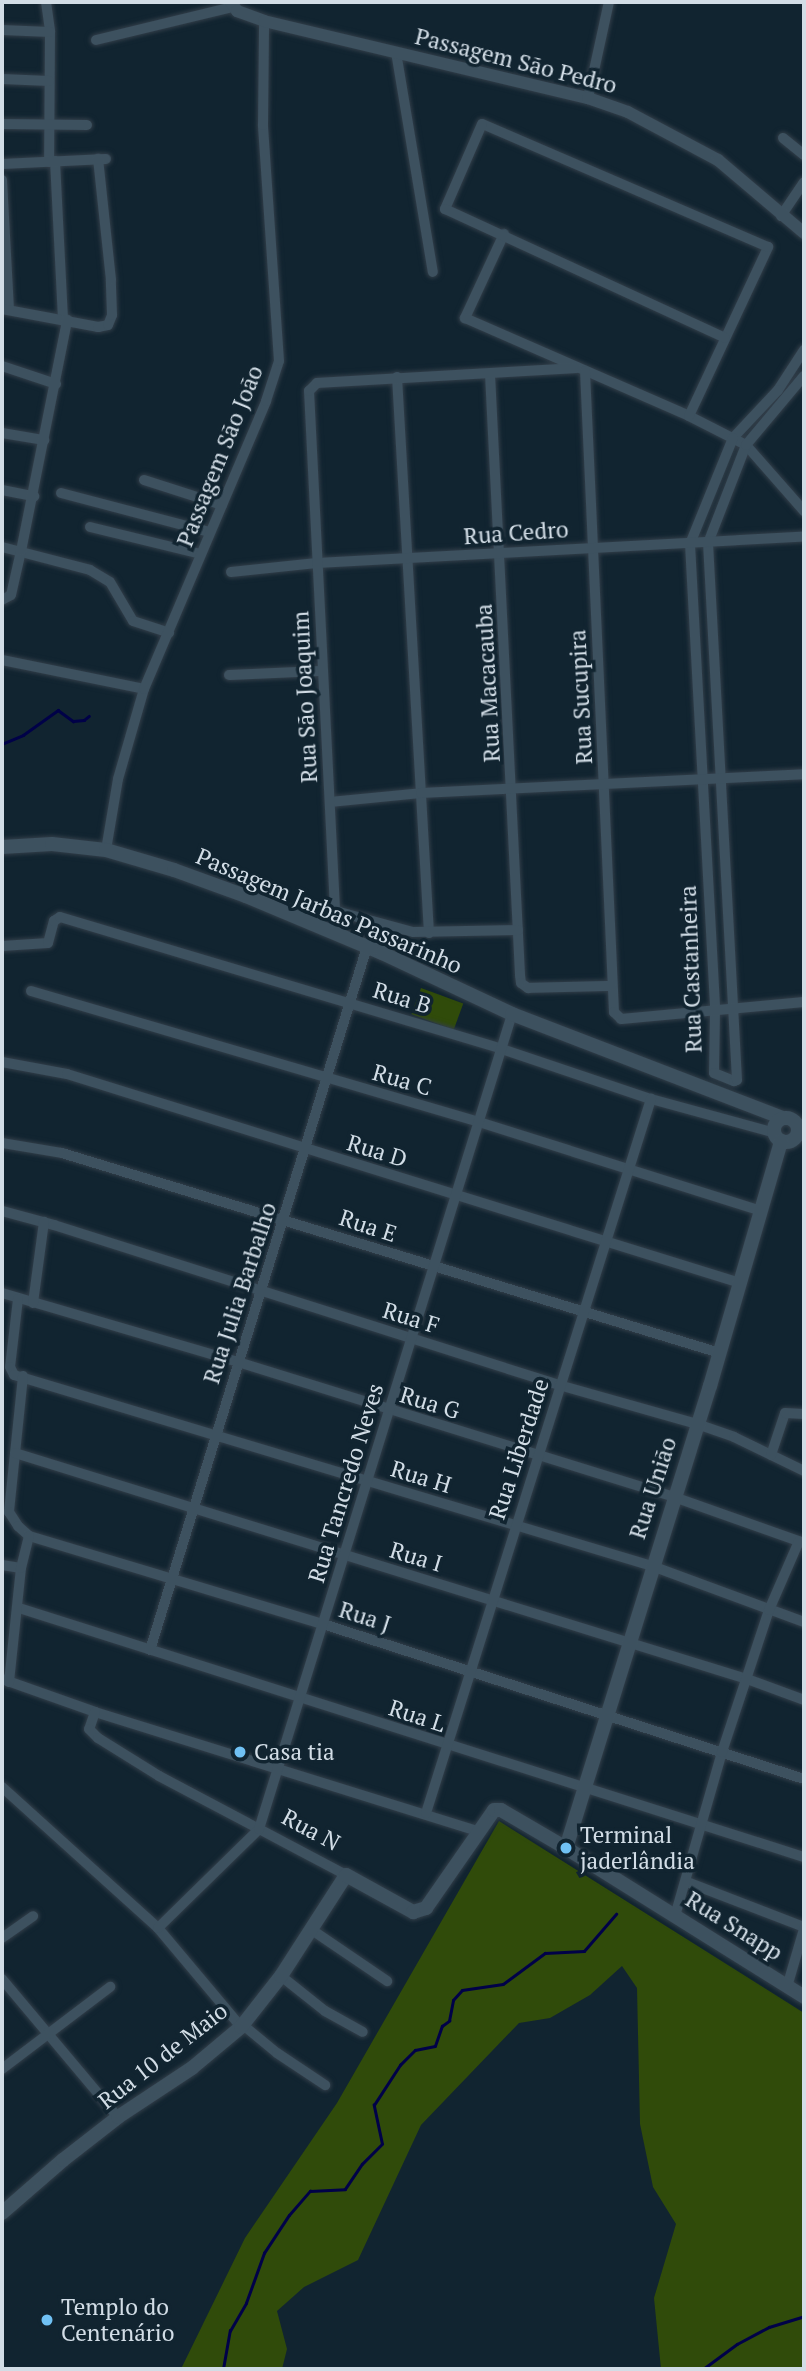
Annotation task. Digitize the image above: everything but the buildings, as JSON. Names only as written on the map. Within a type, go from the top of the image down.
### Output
[{"type":"main road","name":"Passagem Jarbas Passarinho","points":[[2,847],[52,844],[106,850],[246,895],[512,1014]]},
{"type":"main road","points":[[512,1014],[793,1120],[801,1130],[789,1142],[778,1137],[777,1123],[783,1118]]},
{"type":"main road","name":"Rua União","points":[[566,1848],[720,1353],[762,1212],[778,1137]]},
{"type":"main road","name":"Rua Snapp","points":[[494,1811],[501,1810],[566,1848],[804,1997]]},
{"type":"main road","name":"Rua N","points":[[346,1875],[414,1912],[426,1909],[494,1811]]},
{"type":"main road","name":"Rua 10 de Maio","points":[[2,2213],[118,2117],[192,2068],[242,2026],[313,1930],[346,1875]]},
{"type":"street","points":[[2,600],[7,600],[11,594],[34,496],[56,384],[65,320],[49,125],[50,32],[46,2]]},
{"type":"street","points":[[587,98],[609,2]]},
{"type":"street","points":[[96,40],[232,4]]},
{"type":"street","name":"Passagem São Pedro","points":[[232,4],[242,14],[264,21],[530,81],[628,111],[718,160],[804,233]]},
{"type":"street","name":"Passagem São João","points":[[106,850],[118,779],[144,689],[275,379],[279,361],[263,125],[264,21]]},
{"type":"street","points":[[2,30],[50,32]]},
{"type":"street","points":[[396,52],[433,272]]},
{"type":"street","points":[[2,79],[49,80]]},
{"type":"street","points":[[2,124],[87,125]]},
{"type":"street","points":[[689,416],[768,247],[482,124],[445,209],[725,338]]},
{"type":"street","points":[[783,138],[804,155]]},
{"type":"street","points":[[2,164],[102,159],[112,314],[108,325],[97,327],[5,309],[2,180]]},
{"type":"street","points":[[781,216],[804,182]]},
{"type":"street","points":[[504,234],[465,318],[689,416],[746,445],[804,511]]},
{"type":"street","name":"Rua Castanheira","points":[[804,350],[778,390],[733,438],[690,544],[715,1011],[714,1073],[734,1081],[737,1080],[734,1010],[709,543],[746,445],[804,376]]},
{"type":"street","points":[[2,366],[56,384]]},
{"type":"street","points":[[519,930],[429,933],[397,377],[581,369]]},
{"type":"street","name":"Rua Sucupira","points":[[581,369],[605,783],[614,1012],[621,1019],[715,1011]]},
{"type":"street","name":"Rua Macacauba","points":[[490,374],[513,789],[520,975],[528,988],[612,986]]},
{"type":"street","name":"Rua São Joaquim","points":[[397,377],[312,386],[309,391],[321,671],[335,909],[380,924],[429,933]]},
{"type":"street","points":[[2,433],[44,440]]},
{"type":"street","points":[[144,480],[222,505]]},
{"type":"street","points":[[2,490],[34,496]]},
{"type":"street","points":[[61,493],[210,532]]},
{"type":"street","points":[[90,527],[201,554]]},
{"type":"street","name":"Rua Cedro","points":[[232,572],[317,563],[804,537]]},
{"type":"street","points":[[2,547],[90,570],[110,582],[134,621],[169,633]]},
{"type":"street","points":[[2,660],[144,689]]},
{"type":"street","points":[[229,675],[321,671]]},
{"type":"street","points":[[330,802],[421,793],[804,774]]},
{"type":"street","name":"Rua B","points":[[2,946],[48,943],[54,921],[60,917],[502,1049],[651,1099],[778,1137]]},
{"type":"street","name":"Rua Julia Barbalho","points":[[150,1650],[367,947]]},
{"type":"street","name":"Rua C","points":[[30,991],[479,1122],[762,1212]]},
{"type":"street","points":[[715,1011],[804,1002]]},
{"type":"street","name":"Rua Tancredo Neves","points":[[158,1928],[259,1829],[512,1014]]},
{"type":"street","name":"Rua D","points":[[2,1062],[67,1074],[740,1283]]},
{"type":"street","name":"Rua Liberdade","points":[[426,1813],[472,1671],[514,1526],[651,1099]]},
{"type":"street","name":"Rua E","points":[[2,1143],[41,1147],[720,1353]]},
{"type":"street","name":"Rua F","points":[[2,1211],[559,1385],[697,1424],[734,1437],[804,1471]]},
{"type":"street","points":[[33,1303],[44,1222]]},
{"type":"street","name":"Rua G","points":[[2,1293],[238,1362],[674,1497],[802,1542]]},
{"type":"street","points":[[19,1299],[10,1367],[14,1375],[23,1376],[15,1453],[5,1511],[18,1527],[29,1535],[21,1568],[19,1608],[6,1681],[95,1712],[480,1832]]},
{"type":"street","name":"Rua H","points":[[23,1376],[652,1566],[804,1622]]},
{"type":"street","points":[[771,1455],[785,1413],[804,1414]]},
{"type":"street","name":"Rua I","points":[[15,1453],[629,1642],[804,1700]]},
{"type":"street","name":"Rua J","points":[[29,1535],[323,1624],[608,1715]]},
{"type":"street","points":[[675,1916],[687,1882],[722,1752],[769,1610],[802,1542]]},
{"type":"street","points":[[2,1565],[21,1568]]},
{"type":"street","name":"Rua L","points":[[19,1608],[448,1746],[703,1822],[804,1857]]},
{"type":"street","name":"Rua N","points":[[95,1712],[89,1729],[98,1738],[159,1776],[346,1875]]},
{"type":"street","points":[[608,1715],[804,1779]]},
{"type":"street","points":[[2,1787],[158,1928],[242,2026],[276,2053],[325,2085]]},
{"type":"street","points":[[687,1882],[804,1928],[787,1987]]},
{"type":"street","points":[[2,1938],[33,1916]]},
{"type":"street","points":[[313,1930],[387,1981]]},
{"type":"street","points":[[281,1976],[325,2011],[363,2032]]},
{"type":"street","points":[[2,1979],[118,2117]]},
{"type":"street","points":[[2,2069],[110,1987]]},
{"type":"green space","points":[[421,988],[463,1003],[454,1030],[411,1014]]},
{"type":"green space","points":[[499,1821],[804,2013],[804,2369],[661,2369],[654,2298],[676,2224],[653,2187],[640,2124],[637,1988],[622,1966],[590,1995],[550,2018],[519,2023],[421,2125],[358,2260],[304,2287],[277,2311],[287,2349],[282,2369],[181,2369],[245,2238],[337,2103]]},
{"type":"waterway","points":[[2,744],[23,735],[58,710],[73,721],[84,720],[89,716]]},
{"type":"waterway","points":[[223,2369],[230,2331],[246,2303],[264,2253],[289,2215],[310,2191],[345,2189],[362,2164],[382,2144],[374,2105],[400,2065],[415,2050],[435,2046],[442,2026],[449,2021],[453,2000],[462,1990],[503,1984],[545,1953],[584,1951],[616,1914]]},
{"type":"waterway","points":[[703,2369],[737,2344],[769,2327],[804,2316]]},
{"type":"place","name":"Casa tia","points":[[240,1752]]},
{"type":"place","name":"Terminal jaderlândia","points":[[566,1848]]},
{"type":"place","name":"Templo do Centenário","points":[[47,2320]]}]
